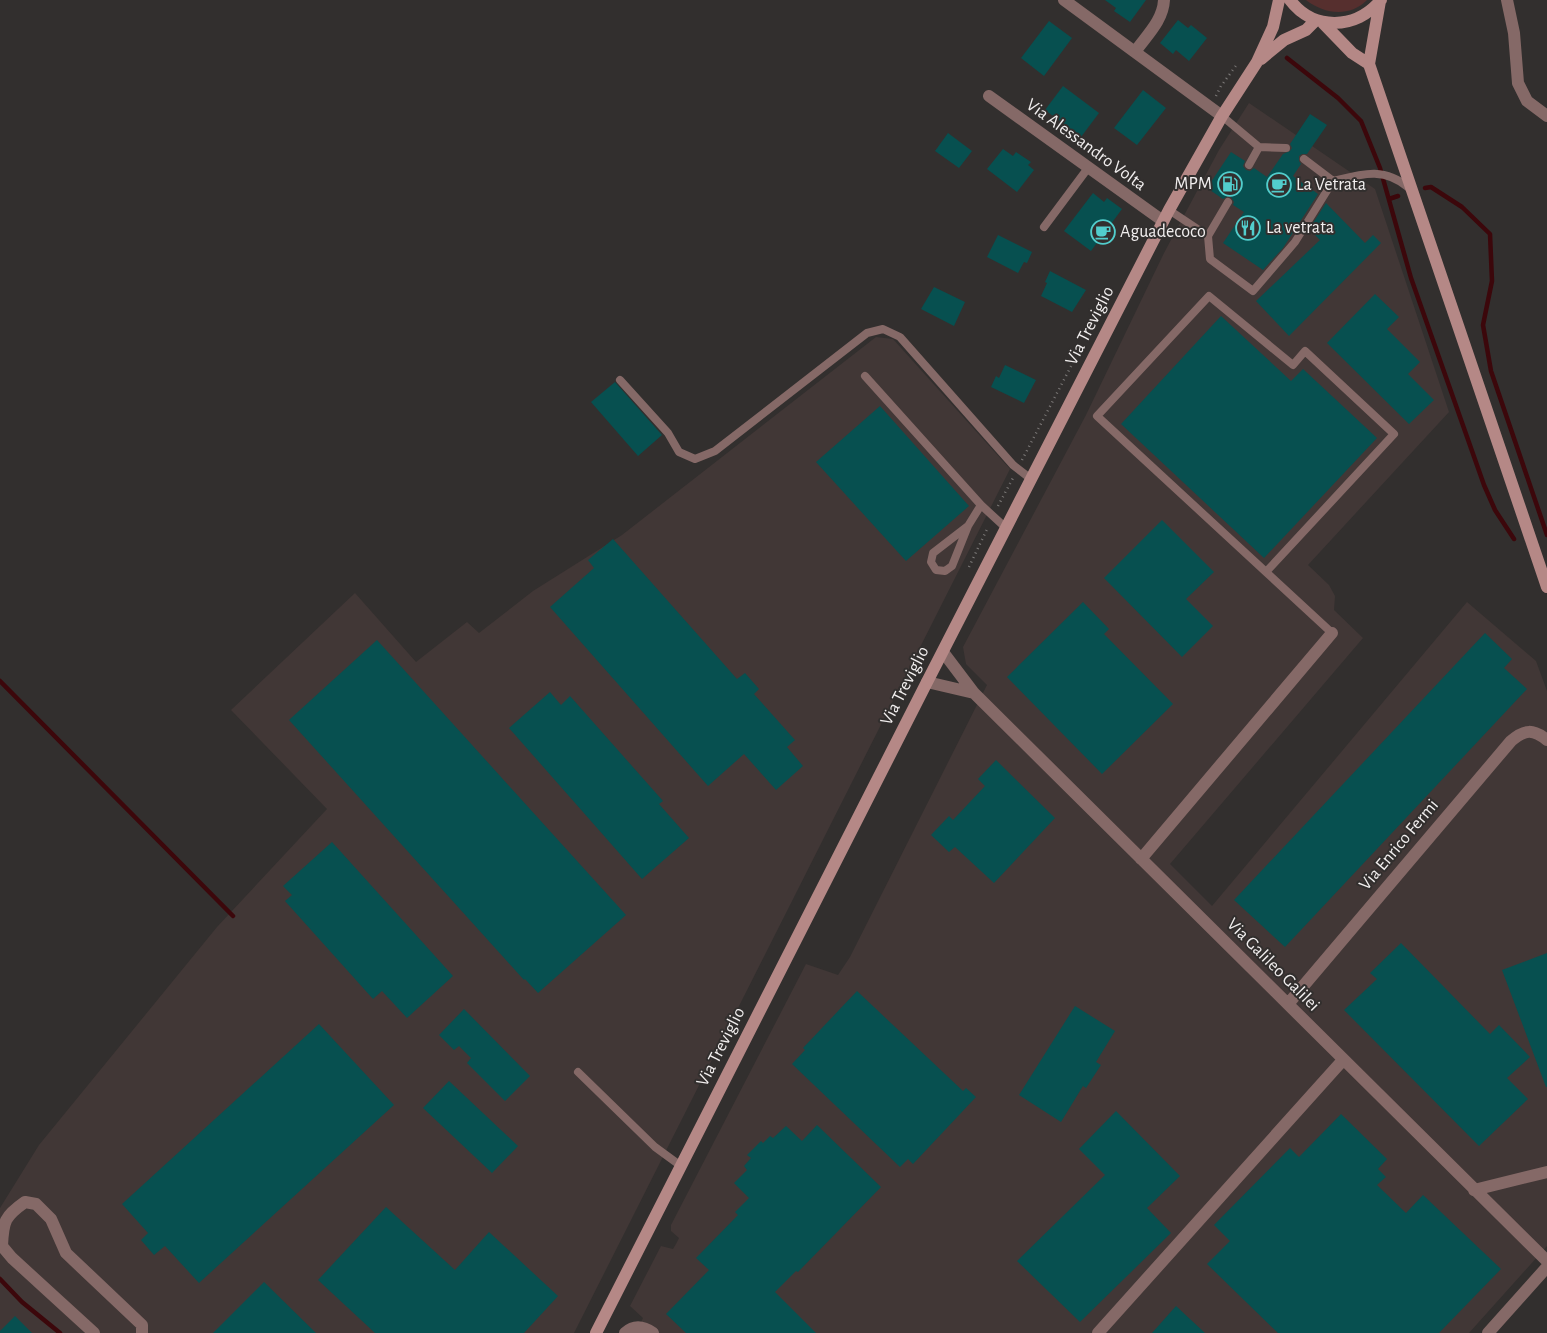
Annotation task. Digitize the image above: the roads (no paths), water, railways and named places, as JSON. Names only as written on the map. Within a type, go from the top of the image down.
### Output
[{"type":"street","points":[[1064,0],[1222,116]]},
{"type":"street","points":[[1135,52],[1160,18],[1164,8],[1164,0]]},
{"type":"street","name":"Via Treviglio","points":[[596,1333],[926,682],[1166,216],[1222,116],[1257,62],[1273,27],[1279,0]]},
{"type":"street","points":[[1290,0],[1305,15],[1320,22],[1336,24],[1349,22],[1366,14],[1380,0]]},
{"type":"street","points":[[1380,0],[1369,64],[1545,574],[1547,587]]},
{"type":"street","points":[[1507,0],[1514,33],[1518,82],[1528,101],[1547,116]]},
{"type":"street","points":[[1320,22],[1352,53],[1369,64]]},
{"type":"street","name":"Via Treviglio","points":[[1257,62],[1284,40],[1320,22]]},
{"type":"street","name":"Via Alessandro Volta","points":[[989,96],[1088,168],[1166,216]]},
{"type":"street","points":[[1141,859],[1332,633]]},
{"type":"street","name":"Via Galileo Galilei","points":[[943,652],[974,693],[1547,1261]]},
{"type":"street","points":[[926,682],[974,693]]},
{"type":"street","name":"Via Enrico Fermi","points":[[1288,1004],[1511,740],[1518,735],[1531,731],[1538,733],[1547,740]]},
{"type":"street","points":[[1098,1333],[1343,1060]]},
{"type":"street","points":[[1474,1190],[1547,1172]]},
{"type":"street","points":[[94,1333],[12,1258],[2,1246],[6,1218],[25,1202],[36,1204],[51,1219],[66,1253],[142,1325],[142,1333]]},
{"type":"street","points":[[1488,1333],[1547,1267]]},
{"type":"street","points":[[625,1333],[630,1328],[640,1327],[653,1333]]},
{"type":"lane","points":[[1222,116],[1260,147],[1286,148]]},
{"type":"lane","points":[[1249,164],[1260,147]]},
{"type":"lane","points":[[1304,159],[1333,181]]},
{"type":"lane","points":[[1044,226],[1088,168]]},
{"type":"lane","points":[[1228,202],[1208,236],[1210,259],[1253,291],[1295,242],[1333,181],[1368,172],[1400,180],[1411,190]]},
{"type":"lane","points":[[1166,216],[1208,236]]},
{"type":"lane","points":[[1266,572],[1394,434],[1305,351],[1293,365],[1209,296],[1097,416],[1332,633]]},
{"type":"lane","points":[[620,380],[668,433],[679,452],[695,459],[715,451],[867,333],[883,329],[900,337],[1013,465],[1031,479]]},
{"type":"lane","points":[[866,376],[980,505],[1006,528]]},
{"type":"lane","points":[[968,526],[933,553],[931,562],[936,570],[945,571],[952,566],[968,526],[980,505]]},
{"type":"lane","points":[[578,1072],[655,1147],[681,1166]]},
{"type":"waterway","points":[[1287,58],[1338,98],[1361,121],[1380,168],[1411,278],[1484,485],[1495,510],[1514,539]]},
{"type":"waterway","points":[[1425,188],[1431,187],[1462,207],[1490,234],[1492,281],[1483,325],[1491,371],[1547,535]]},
{"type":"waterway","points":[[1389,199],[1398,196]]},
{"type":"waterway","points":[[0,681],[233,916]]},
{"type":"waterway","points":[[0,1279],[22,1302],[60,1333]]},
{"type":"place","name":"MPM","points":[[1230,184]]},
{"type":"place","name":"La Vetrata","points":[[1279,185]]},
{"type":"place","name":"La vetrata","points":[[1248,228]]},
{"type":"place","name":"Aguadecoco","points":[[1103,232]]}]
